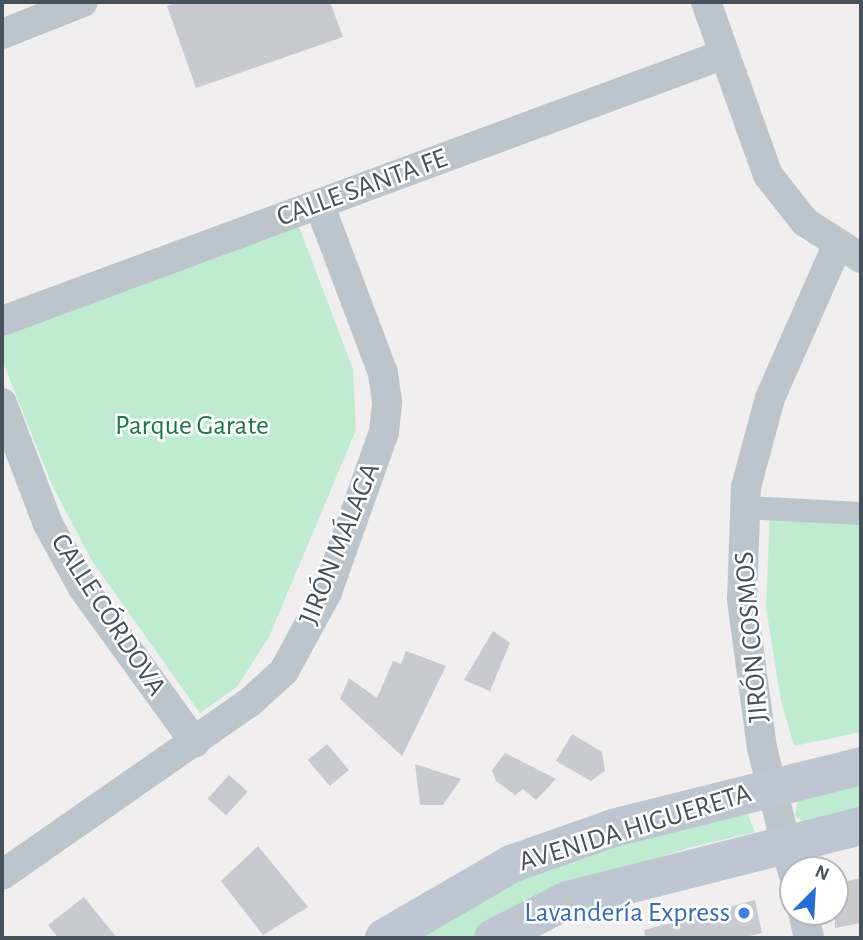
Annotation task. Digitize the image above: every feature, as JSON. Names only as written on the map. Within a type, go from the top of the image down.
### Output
[{"type":"main road","name":"AVENIDA HIGUERETA","points":[[384,938],[511,864],[613,828],[861,766]]},
{"type":"main road","name":"AVENIDA HIGUERETA","points":[[791,856],[861,825]]},
{"type":"main road","name":"AVENIDA HIGUERETA","points":[[493,938],[568,900],[779,859]]},
{"type":"street","points":[[2,34],[83,2]]},
{"type":"street","points":[[706,2],[722,55],[768,175],[805,222],[849,252]]},
{"type":"street","name":"CALLE SANTA FE","points":[[2,321],[722,55]]},
{"type":"street","name":"JIRÓN MÁLAGA","points":[[2,875],[195,743],[284,671],[327,592],[384,432],[387,402],[383,373],[319,204]]},
{"type":"street","name":"JIRÓN COSMOS","points":[[789,856],[771,787],[742,600],[745,507],[751,459],[770,398],[849,252]]},
{"type":"street","name":"CALLE CÓRDOVA","points":[[2,402],[48,524],[83,588],[195,743]]},
{"type":"street","points":[[745,507],[861,513]]},
{"type":"green space","name":"Parque Garate","points":[[299,227],[353,369],[356,430],[269,637],[237,687],[200,713],[92,561],[53,487],[2,360],[2,333]]},
{"type":"green space","points":[[770,513],[861,518],[861,732],[794,746],[781,701],[766,608]]},
{"type":"green space","points":[[861,782],[861,811],[805,823],[795,816],[799,795]]},
{"type":"green space","points":[[747,812],[755,832],[691,847],[566,888],[474,938],[411,938],[509,873]]},
{"type":"building","points":[[179,2],[330,2],[343,37],[196,88],[167,6]]},
{"type":"building","points":[[493,631],[510,643],[490,691],[464,680]]},
{"type":"building","points":[[406,651],[446,666],[402,756],[340,699],[349,678],[377,698],[393,661],[401,664]]},
{"type":"building","points":[[572,734],[602,752],[605,771],[591,781],[556,761]]},
{"type":"building","points":[[327,744],[349,770],[330,786],[308,760]]},
{"type":"building","points":[[505,753],[556,779],[536,800],[523,789],[515,795],[496,781],[492,770]]},
{"type":"building","points":[[415,764],[461,779],[443,805],[420,805]]},
{"type":"building","points":[[229,775],[248,792],[226,816],[208,799]]},
{"type":"building","points":[[258,846],[308,907],[263,935],[221,881]]},
{"type":"building","points":[[861,878],[861,923],[849,925],[849,881]]},
{"type":"building","points":[[84,897],[117,938],[58,938],[48,925]]},
{"type":"building","points":[[755,900],[762,933],[741,938],[645,938],[644,930]]},
{"type":"place","name":"Lavandería Express","points":[[744,913]]}]
